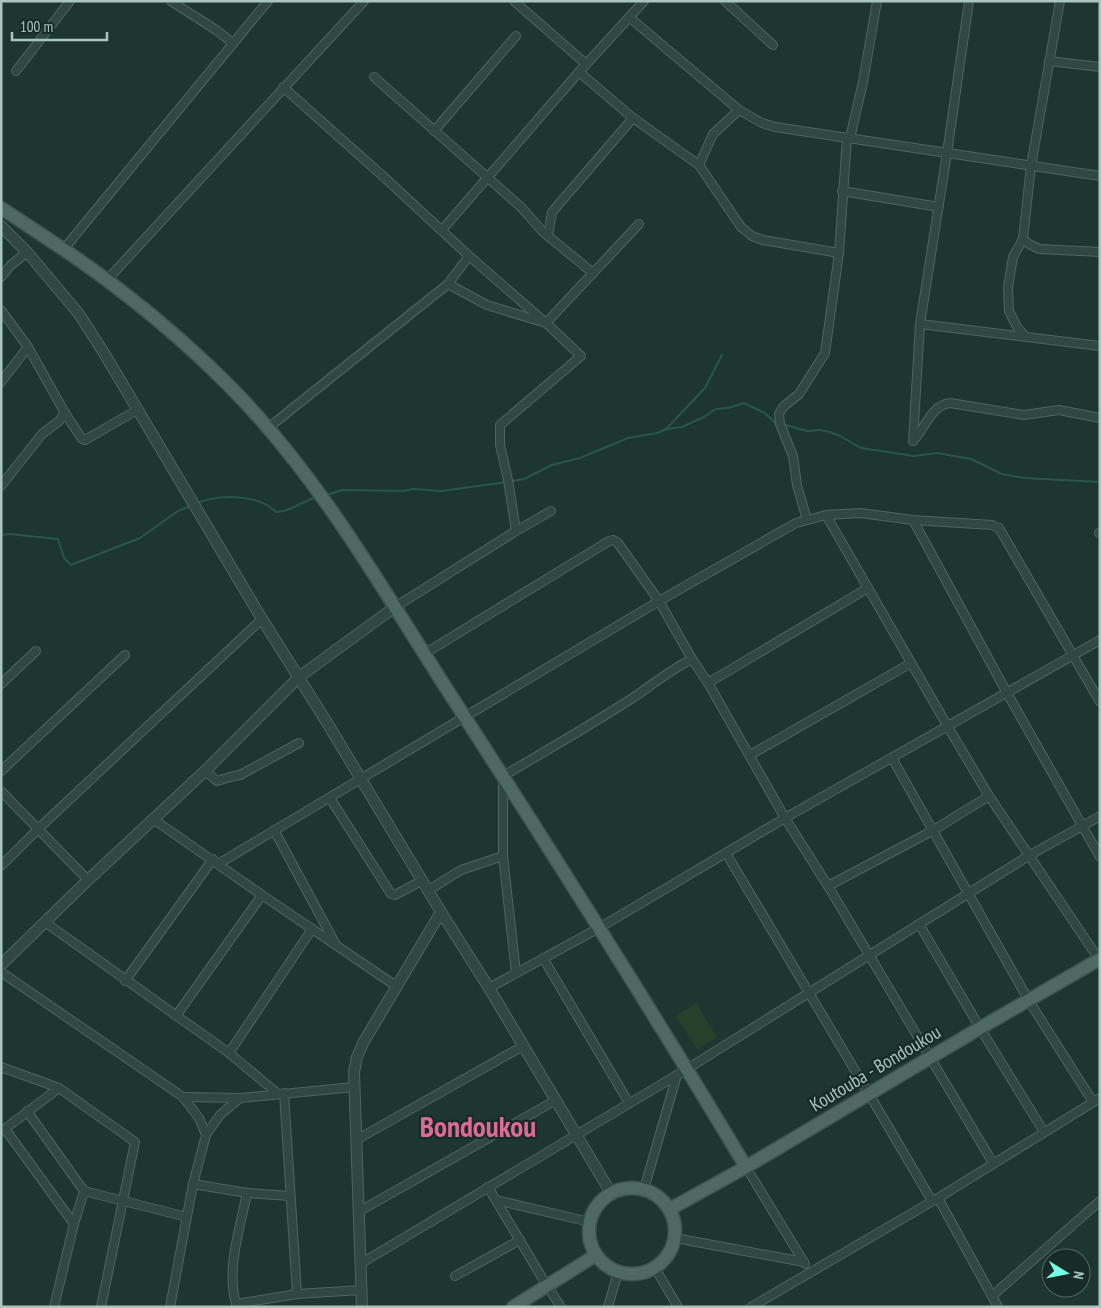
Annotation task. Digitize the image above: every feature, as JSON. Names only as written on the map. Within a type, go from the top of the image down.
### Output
[{"type":"main road","points":[[1,208],[107,280],[184,342],[268,428],[305,472],[326,501],[503,776],[599,928],[682,1072],[746,1167]]},
{"type":"main road","name":"Koutouba - Bondoukou","points":[[670,1209],[746,1167],[980,1028],[1099,960]]},
{"type":"main road","points":[[627,1188],[644,1189],[659,1197],[670,1209],[675,1223],[675,1238],[668,1255],[655,1268],[637,1274],[618,1272],[606,1265],[596,1255],[590,1239],[590,1222],[598,1205],[611,1193],[627,1188]]},
{"type":"main road","points":[[513,1307],[596,1255]]},
{"type":"street","points":[[16,71],[70,1]]},
{"type":"street","points":[[171,1],[233,43]]},
{"type":"street","points":[[63,250],[268,1]]},
{"type":"street","points":[[107,280],[364,1]]},
{"type":"street","points":[[514,1],[586,64]]},
{"type":"street","points":[[442,230],[586,64],[644,1]]},
{"type":"street","points":[[725,1],[773,44]]},
{"type":"street","points":[[807,520],[797,485],[793,456],[780,424],[779,414],[783,407],[798,394],[824,357],[839,253],[842,191],[849,138],[863,82],[877,1]]},
{"type":"street","points":[[969,1],[920,324],[913,441],[937,407],[950,403],[1024,415],[1059,410],[1100,418]]},
{"type":"street","points":[[1025,336],[1013,320],[1007,302],[1008,287],[1013,257],[1023,239],[1031,166],[1048,60],[1060,1]]},
{"type":"street","points":[[629,17],[739,110],[762,123],[1100,176]]},
{"type":"street","points":[[434,131],[516,36]]},
{"type":"street","points":[[1048,60],[1100,67]]},
{"type":"street","points":[[579,72],[633,118],[699,165],[742,227],[752,236],[763,240],[839,253]]},
{"type":"street","points":[[374,78],[522,208],[548,236],[593,273]]},
{"type":"street","points":[[283,87],[581,356],[500,425],[500,445],[516,531]]},
{"type":"street","points":[[699,165],[713,134],[739,110]]},
{"type":"street","points":[[548,236],[552,212],[633,118]]},
{"type":"street","points":[[842,191],[939,207]]},
{"type":"street","points":[[546,323],[639,224]]},
{"type":"street","points":[[1,226],[27,252],[79,314],[262,619],[489,988],[611,1193]]},
{"type":"street","points":[[1023,239],[1038,249],[1100,252]]},
{"type":"street","points":[[1,277],[11,265],[27,252]]},
{"type":"street","points":[[268,428],[448,284],[469,256]]},
{"type":"street","points":[[448,284],[487,305],[546,323]]},
{"type":"street","points":[[1,310],[28,347],[82,439],[85,440],[137,410]]},
{"type":"street","points":[[920,324],[1100,346]]},
{"type":"street","points":[[1,382],[28,347]]},
{"type":"street","points":[[1,486],[42,434],[59,421],[65,413]]},
{"type":"street","points":[[1,964],[205,771],[299,677],[395,607],[516,531],[552,511]]},
{"type":"street","points":[[126,981],[215,861],[330,798],[360,778],[659,601],[796,523],[826,515],[860,513],[913,520],[992,525],[999,528],[1100,702]]},
{"type":"street","points":[[826,515],[989,796],[1099,960]]},
{"type":"street","points":[[913,520],[1007,693],[1100,856]]},
{"type":"street","points":[[424,654],[609,541],[613,540],[618,543],[659,601],[785,818],[828,886],[993,1163]]},
{"type":"street","points":[[708,683],[868,588]]},
{"type":"street","points":[[1,866],[262,619]]},
{"type":"street","points":[[489,988],[599,928],[785,818],[1100,640]]},
{"type":"street","points":[[1,684],[36,651]]},
{"type":"street","points":[[1,771],[125,655]]},
{"type":"street","points":[[516,973],[502,856],[503,776],[570,737],[692,658]]},
{"type":"street","points":[[750,755],[911,663]]},
{"type":"street","points":[[205,771],[217,781],[240,775],[299,743]]},
{"type":"street","points":[[751,1307],[935,1200],[1096,1100],[1029,1001],[892,758]]},
{"type":"street","points":[[1,791],[88,880]]},
{"type":"street","points":[[828,886],[932,831],[989,796]]},
{"type":"street","points":[[330,798],[391,894],[395,895],[423,880]]},
{"type":"street","points":[[360,1264],[682,1072],[1030,855],[1100,816]]},
{"type":"street","points":[[153,819],[396,986]]},
{"type":"street","points":[[274,830],[337,946]]},
{"type":"street","points":[[726,854],[998,1307]]},
{"type":"street","points":[[429,890],[461,870],[502,856]]},
{"type":"street","points":[[176,1016],[262,895]]},
{"type":"street","points":[[362,1307],[354,1087],[357,1057],[396,986],[441,912]]},
{"type":"street","points":[[46,923],[229,1053],[281,1093],[297,1294]]},
{"type":"street","points":[[919,924],[1044,1132]]},
{"type":"street","points":[[229,1053],[312,929]]},
{"type":"street","points":[[543,958],[629,1103]]},
{"type":"street","points":[[1,972],[183,1097],[199,1118],[206,1135]]},
{"type":"street","points":[[356,1140],[523,1046]]},
{"type":"street","points":[[1,1067],[58,1088],[135,1142],[102,1307]]},
{"type":"street","points":[[644,1189],[682,1072]]},
{"type":"street","points":[[183,1097],[240,1098],[354,1087]]},
{"type":"street","points":[[58,1088],[3,1130],[74,1224]]},
{"type":"street","points":[[170,1307],[193,1184],[206,1135],[220,1115],[240,1098]]},
{"type":"street","points":[[358,1212],[556,1100]]},
{"type":"street","points":[[27,1111],[84,1191],[187,1217]]},
{"type":"street","points":[[746,1167],[809,1273]]},
{"type":"street","points":[[193,1184],[247,1193],[290,1196]]},
{"type":"street","points":[[488,1188],[561,1307]]},
{"type":"street","points":[[54,1307],[84,1191]]},
{"type":"street","points":[[247,1193],[232,1271],[232,1305],[297,1294],[361,1290]]},
{"type":"street","points":[[496,1200],[590,1222]]},
{"type":"street","points":[[992,1296],[1100,1201]]},
{"type":"street","points":[[675,1238],[804,1262]]},
{"type":"street","points":[[455,1276],[520,1240]]},
{"type":"street","points":[[655,1268],[678,1307]]},
{"type":"street","points":[[608,1307],[618,1272]]},
{"type":"green space","points":[[696,1003],[717,1037],[697,1049],[676,1016]]},
{"type":"waterway","points":[[667,428],[705,388],[722,355]]},
{"type":"waterway","points":[[512,481],[524,479],[552,465],[580,458],[628,438],[682,427],[716,409],[728,408],[744,403],[765,413],[774,422],[778,423]]},
{"type":"waterway","points":[[782,424],[807,431],[819,430],[830,432],[861,448],[914,456],[937,453],[971,459],[1002,474],[1024,478],[1100,482]]},
{"type":"waterway","points":[[326,495],[343,490],[403,491],[413,489],[442,491],[507,482]]},
{"type":"waterway","points":[[197,503],[217,498],[238,497],[259,502],[276,512],[281,512],[317,497]]},
{"type":"waterway","points":[[1,535],[9,534],[58,539],[64,558],[71,565],[140,538],[178,511],[191,506]]},
{"type":"district","name":"Bondoukou","points":[[478,1126]]}]
